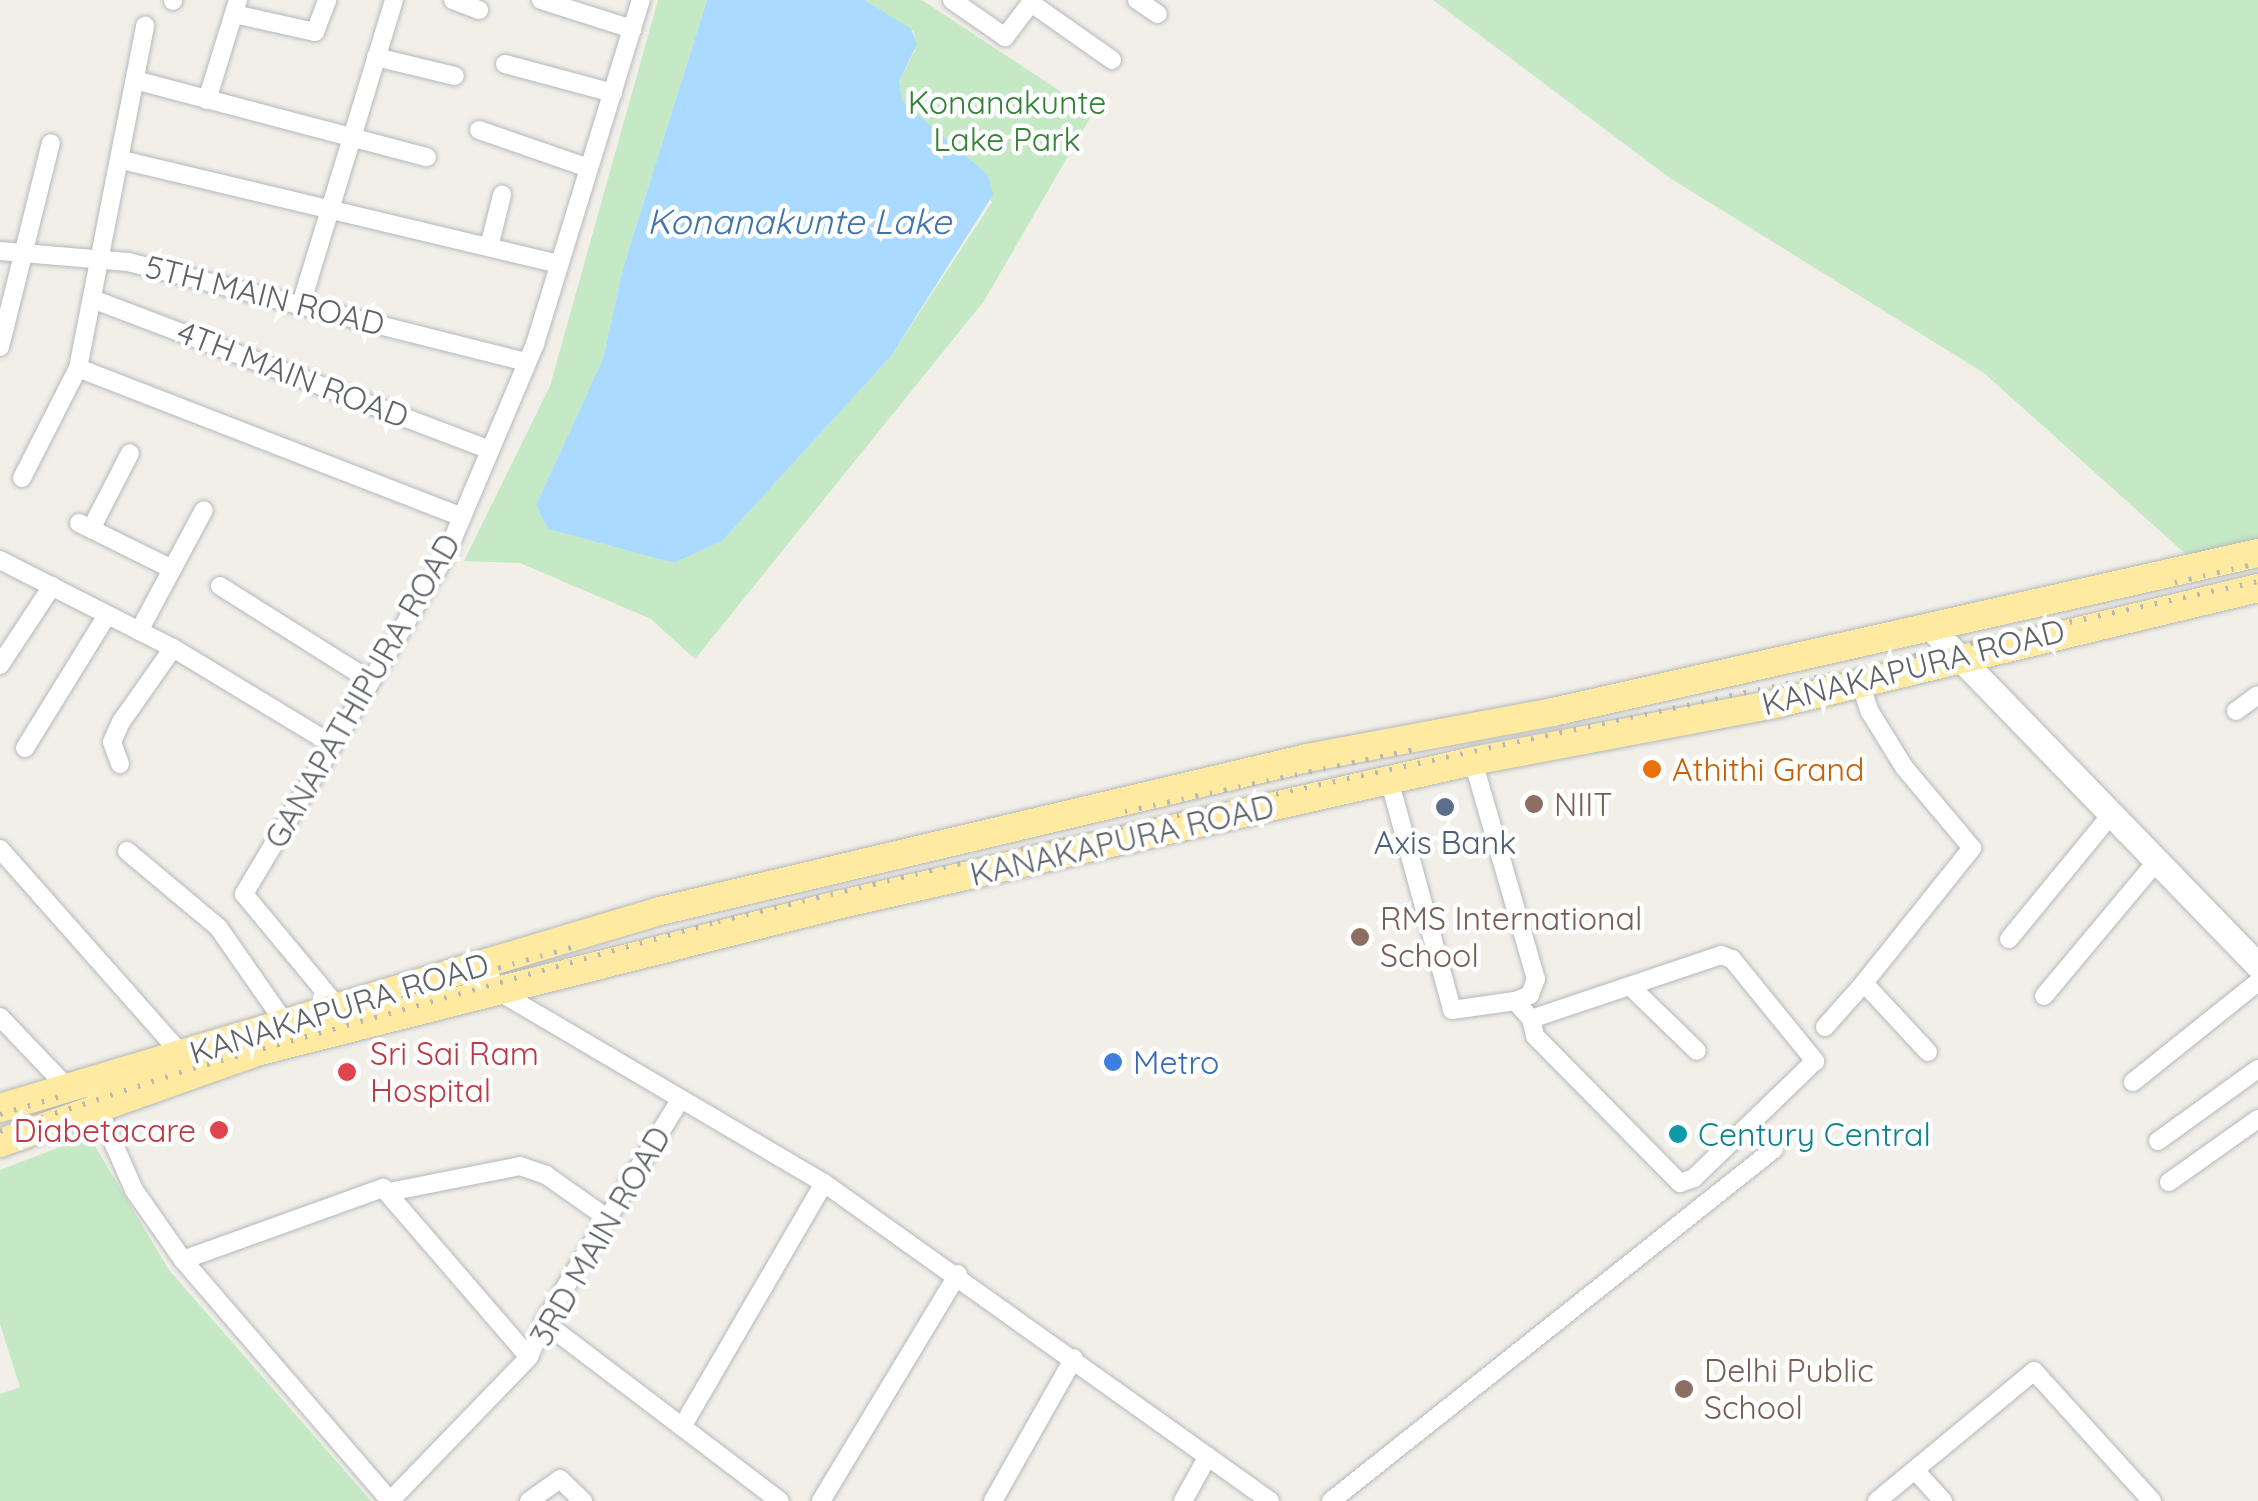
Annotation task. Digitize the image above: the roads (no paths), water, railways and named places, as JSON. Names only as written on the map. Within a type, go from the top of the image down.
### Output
[{"type":"highway","name":"KANAKAPURA ROAD","points":[[0,1108],[340,1011],[660,912],[1307,758],[1553,712],[2258,553]]},
{"type":"highway","name":"KANAKAPURA ROAD","points":[[0,1144],[260,1051],[836,904],[1389,779],[1860,682],[2258,588]]},
{"type":"main road","points":[[1929,626],[2258,965]]},
{"type":"street","points":[[206,100],[236,7],[308,33],[315,32],[327,0]]},
{"type":"street","points":[[302,301],[394,0]]},
{"type":"street","points":[[454,0],[479,10]]},
{"type":"street","points":[[541,0],[632,29]]},
{"type":"street","name":"GANAPATHIPURA ROAD","points":[[340,1011],[243,896],[371,681],[462,516],[527,362],[641,0]]},
{"type":"street","points":[[952,0],[1005,37],[1032,2],[1112,60]]},
{"type":"street","points":[[1138,0],[1158,14]]},
{"type":"street","points":[[22,478],[78,368],[104,259],[145,25]]},
{"type":"street","points":[[376,57],[456,76]]},
{"type":"street","points":[[505,64],[612,93]]},
{"type":"street","points":[[135,80],[427,156]]},
{"type":"street","points":[[480,130],[589,168]]},
{"type":"street","points":[[0,347],[29,252],[51,143]]},
{"type":"street","points":[[122,160],[560,264]]},
{"type":"street","points":[[489,247],[502,195]]},
{"type":"street","name":"5TH MAIN ROAD","points":[[0,251],[104,259],[302,301],[527,362]]},
{"type":"street","name":"4TH MAIN ROAD","points":[[95,300],[490,450]]},
{"type":"street","points":[[78,368],[462,516]]},
{"type":"street","points":[[130,453],[85,526],[172,570]]},
{"type":"street","points":[[138,631],[204,510]]},
{"type":"street","points":[[0,560],[173,648],[333,745]]},
{"type":"street","points":[[0,666],[52,586]]},
{"type":"street","points":[[220,586],[371,681]]},
{"type":"street","points":[[26,748],[106,617]]},
{"type":"street","points":[[120,764],[112,742],[173,648]]},
{"type":"street","points":[[1826,1027],[1972,848],[1904,767],[1870,712],[1860,682]]},
{"type":"street","points":[[2236,712],[2258,695]]},
{"type":"street","points":[[1389,779],[1446,1006],[1458,1013],[1516,1001],[1530,995],[1536,979],[1473,761]]},
{"type":"street","points":[[2010,939],[2110,816]]},
{"type":"street","points":[[0,849],[182,1055]]},
{"type":"street","points":[[127,850],[218,927],[287,1026]]},
{"type":"street","points":[[2044,996],[2156,862]]},
{"type":"street","points":[[1516,1001],[1531,1019],[1536,1036],[1673,1180],[1686,1182],[1813,1066],[1816,1054],[1727,956],[1531,1019]]},
{"type":"street","points":[[484,964],[498,990],[824,1183],[958,1274],[1270,1501]]},
{"type":"street","points":[[2133,1082],[2258,982]]},
{"type":"street","points":[[1864,983],[1928,1052]]},
{"type":"street","points":[[1630,986],[1697,1051]]},
{"type":"street","points":[[0,1017],[79,1084],[97,1110],[134,1190],[183,1260],[390,1501],[529,1357]]},
{"type":"street","points":[[2158,1141],[2258,1069]]},
{"type":"street","name":"3RD MAIN ROAD","points":[[389,1192],[529,1357],[544,1322],[680,1100]]},
{"type":"street","points":[[2169,1182],[2258,1119]]},
{"type":"street","points":[[1331,1501],[1774,1149]]},
{"type":"street","points":[[183,1260],[377,1187],[389,1192],[520,1166],[546,1175],[608,1218]]},
{"type":"street","points":[[682,1427],[824,1183]]},
{"type":"street","points":[[821,1501],[958,1274]]},
{"type":"street","points":[[544,1322],[780,1501]]},
{"type":"street","points":[[993,1501],[1074,1358]]},
{"type":"street","points":[[1877,1501],[2034,1371],[2152,1501]]},
{"type":"street","points":[[1183,1501],[1208,1456]]},
{"type":"street","points":[[1915,1470],[1943,1501]]},
{"type":"street","points":[[529,1501],[560,1478],[583,1501]]},
{"type":"water","name":"Konanakunte Lake","points":[[707,0],[864,0],[911,29],[917,44],[899,82],[903,102],[988,175],[993,195],[891,356],[722,541],[674,563],[548,529],[536,505],[603,359],[623,268]]},
{"type":"railway","points":[[2175,582],[2258,563]]},
{"type":"railway","points":[[0,1131],[193,1068],[718,921],[1021,849],[2258,581]]},
{"type":"railway","points":[[1125,811],[1413,749]]},
{"type":"railway","points":[[345,1011],[581,944]]},
{"type":"railway","points":[[0,1114],[67,1094]]},
{"type":"place","name":"Athithi Grand","points":[[1652,769]]},
{"type":"place","name":"NIIT","points":[[1534,804]]},
{"type":"place","name":"Axis Bank","points":[[1445,807]]},
{"type":"place","name":"RMS International School","points":[[1360,937]]},
{"type":"place","name":"Metro","points":[[1113,1062]]},
{"type":"place","name":"Sri Sai Ram Hospital","points":[[347,1072]]},
{"type":"place","name":"Diabetacare","points":[[219,1130]]},
{"type":"place","name":"Century Central","points":[[1678,1134]]},
{"type":"place","name":"Delhi Public School","points":[[1684,1389]]},
{"type":"park label","name":"Konanakunte Lake Park","points":[[1007,122]]}]
